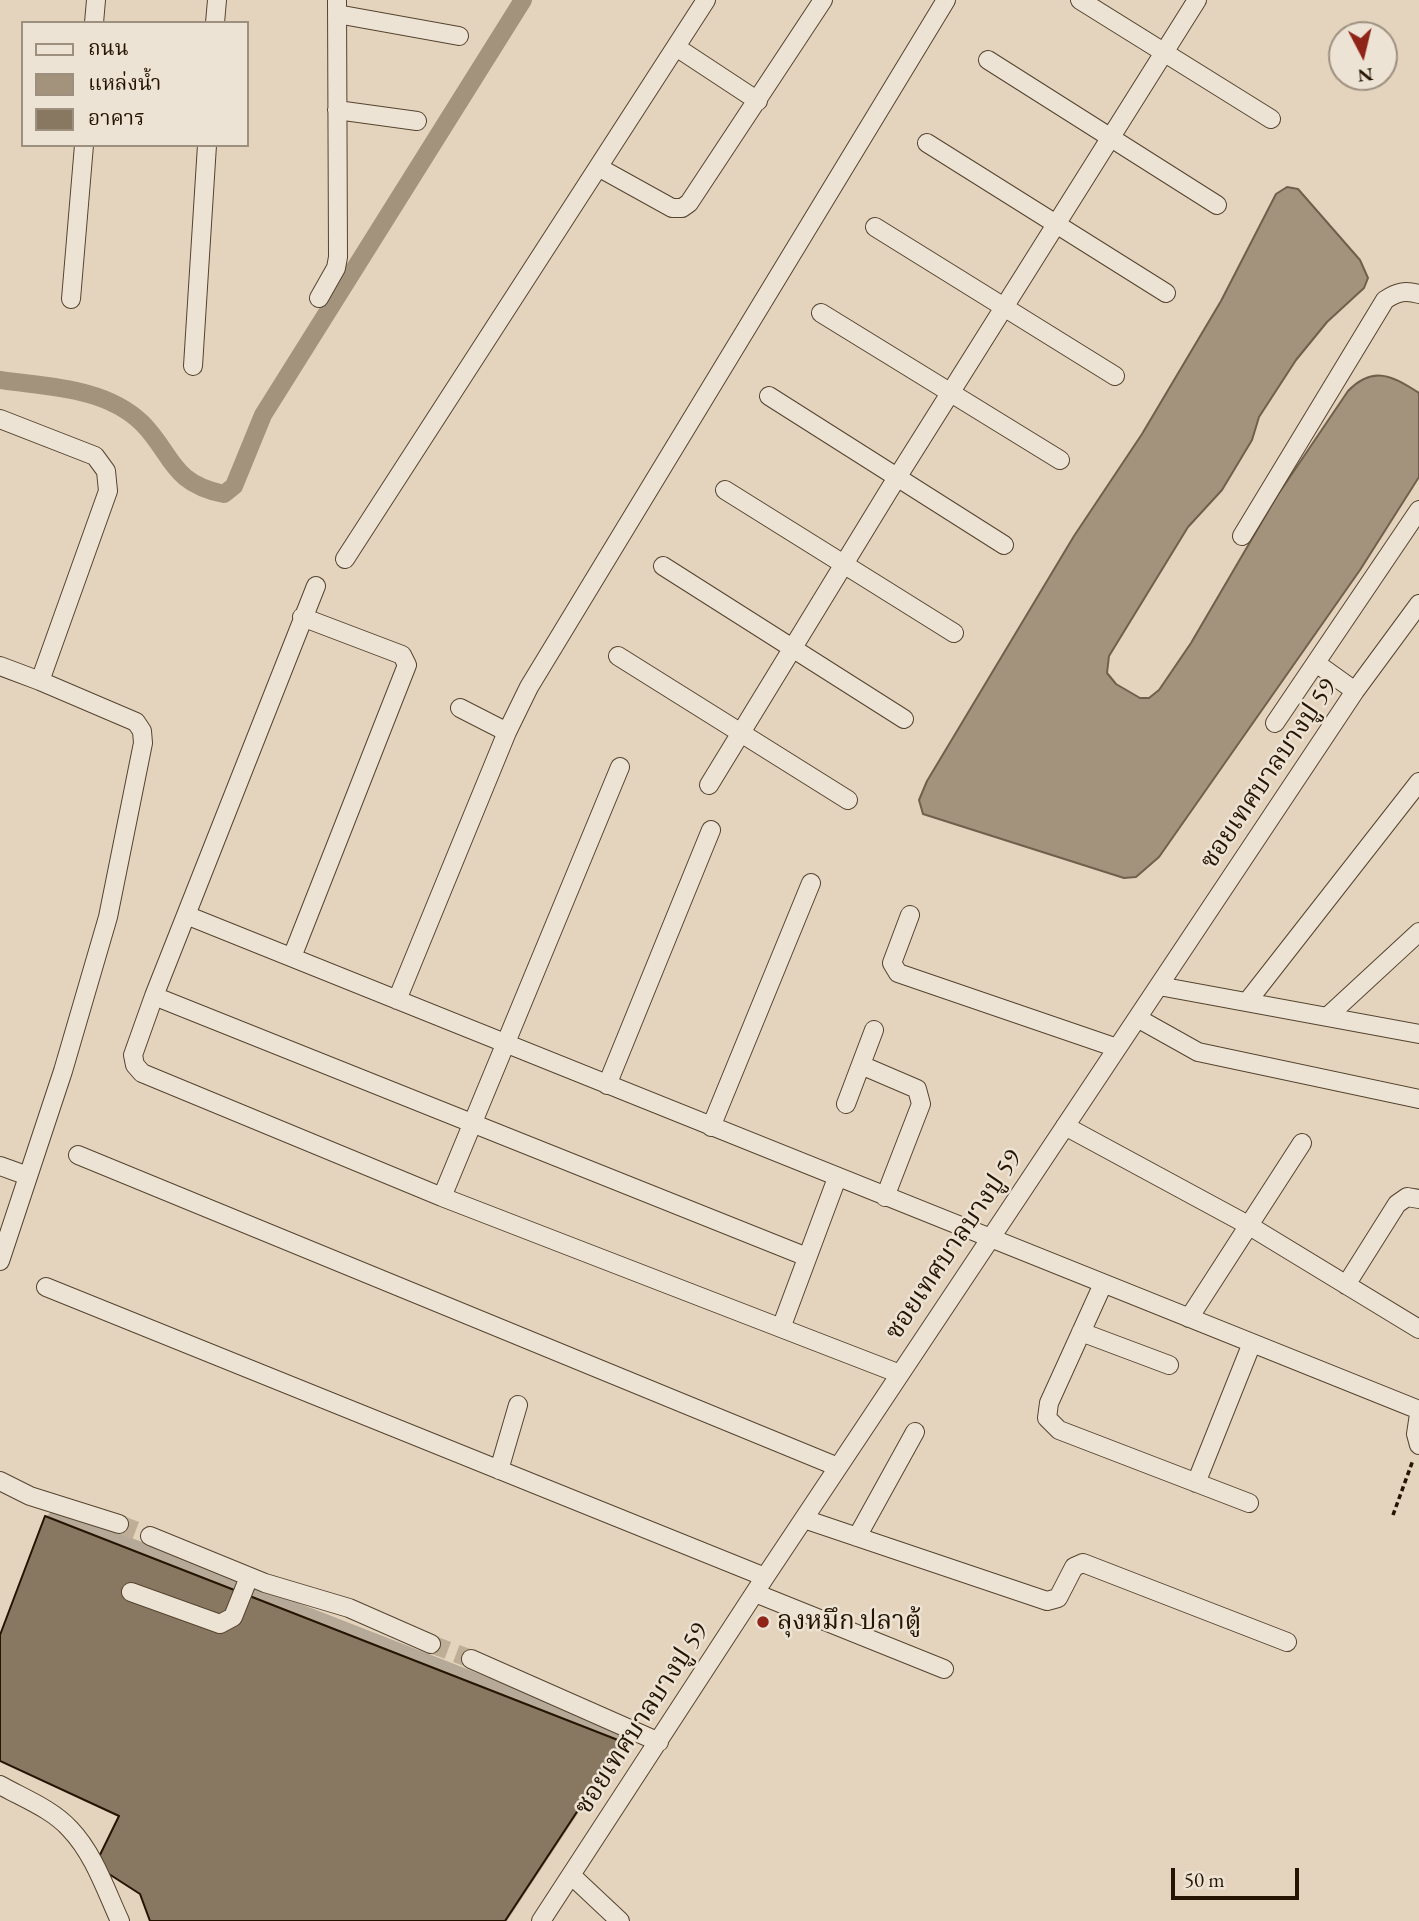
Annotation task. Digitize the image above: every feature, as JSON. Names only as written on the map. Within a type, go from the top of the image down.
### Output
[{"type":"street","points":[[94,21],[96,0]]},
{"type":"street","points":[[215,21],[217,0]]},
{"type":"street","points":[[345,559],[706,0]]},
{"type":"street","points":[[598,167],[672,208],[682,208],[689,203],[823,0]]},
{"type":"street","points":[[397,1000],[528,687],[946,0]]},
{"type":"street","points":[[1080,0],[1271,120]]},
{"type":"street","points":[[709,785],[1197,0]]},
{"type":"street","points":[[319,298],[336,268],[338,257],[337,7],[459,36]]},
{"type":"street","points":[[676,47],[758,101]]},
{"type":"street","points":[[988,60],[1217,205]]},
{"type":"street","points":[[337,110],[417,121]]},
{"type":"street","points":[[926,143],[1166,293]]},
{"type":"street","points":[[71,299],[84,147]]},
{"type":"street","points":[[193,366],[207,147]]},
{"type":"street","points":[[875,227],[1115,376]]},
{"type":"street","points":[[1242,536],[1385,300],[1396,293],[1408,291],[1419,294]]},
{"type":"street","points":[[821,313],[1060,460]]},
{"type":"street","points":[[769,396],[1004,545]]},
{"type":"street","points":[[0,419],[95,456],[106,471],[108,491],[40,681]]},
{"type":"street","points":[[725,490],[954,633]]},
{"type":"street","points":[[1275,723],[1419,510]]},
{"type":"street","points":[[663,566],[905,719]]},
{"type":"street","points":[[316,586],[154,996],[133,1055],[135,1065],[142,1073],[442,1197],[901,1374]]},
{"type":"street","name":"ซอยเทศบาลบางปู 59","points":[[541,1921],[765,1577],[1355,691],[1419,604]]},
{"type":"street","points":[[292,957],[407,665],[402,655],[302,617]]},
{"type":"street","points":[[618,656],[740,735],[848,800]]},
{"type":"street","points":[[1316,663],[1355,691]]},
{"type":"street","points":[[0,666],[136,722],[142,731],[143,743],[108,917],[0,1261]]},
{"type":"street","points":[[460,708],[507,732]]},
{"type":"street","points":[[442,1197],[620,767]]},
{"type":"street","points":[[1247,1002],[1419,782]]},
{"type":"street","points":[[607,1085],[711,830]]},
{"type":"street","points":[[711,1127],[811,883]]},
{"type":"street","points":[[186,915],[507,1042],[607,1085],[1419,1412],[1416,1434],[1419,1445]]},
{"type":"street","points":[[910,915],[892,962],[898,973],[1117,1048]]},
{"type":"street","points":[[1327,1017],[1419,932]]},
{"type":"street","points":[[1159,986],[1419,1034]]},
{"type":"street","points":[[154,996],[807,1257]]},
{"type":"street","points":[[1139,1018],[1198,1052],[1419,1099]]},
{"type":"street","points":[[846,1104],[874,1030]]},
{"type":"street","points":[[861,1065],[917,1090],[921,1096],[921,1104],[885,1197]]},
{"type":"street","points":[[1065,1126],[1248,1225],[1419,1329]]},
{"type":"street","points":[[1189,1318],[1302,1143]]},
{"type":"street","points":[[78,1154],[838,1467]]},
{"type":"street","points":[[0,1166],[28,1176]]},
{"type":"street","points":[[780,1328],[837,1178]]},
{"type":"street","points":[[1346,1285],[1397,1204],[1407,1197],[1419,1199]]},
{"type":"street","points":[[1103,1284],[1046,1411],[1052,1425],[1249,1503]]},
{"type":"street","points":[[46,1287],[765,1577]]},
{"type":"street","points":[[1082,1332],[1169,1365]]},
{"type":"street","points":[[1196,1483],[1252,1343]]},
{"type":"street","points":[[499,1470],[518,1405]]},
{"type":"street","points":[[857,1537],[915,1432]]},
{"type":"street","points":[[0,1481],[30,1496],[119,1524]]},
{"type":"street","points":[[804,1519],[1047,1601],[1058,1598],[1074,1567],[1083,1563],[1287,1642]]},
{"type":"street","points":[[150,1536],[249,1577],[349,1608],[431,1644]]},
{"type":"street","points":[[131,1592],[220,1624],[233,1617],[249,1577]]},
{"type":"street","points":[[755,1594],[944,1669]]},
{"type":"street","points":[[471,1659],[659,1742]]},
{"type":"street","points":[[0,1785],[38,1805],[69,1827],[81,1842],[120,1921]]},
{"type":"street","points":[[570,1875],[620,1921]]},
{"type":"path","points":[[1393,1515],[1419,1445]]},
{"type":"water","points":[[1287,187],[1298,189],[1360,260],[1368,278],[1364,288],[1327,322],[1296,360],[1259,417],[1252,440],[1222,490],[1188,527],[1109,656],[1107,673],[1116,684],[1140,698],[1149,698],[1159,690],[1191,643],[1277,496],[1348,391],[1357,383],[1366,378],[1383,376],[1419,393],[1419,477],[1360,570],[1159,857],[1136,877],[1124,878],[923,814],[919,800],[927,781],[1074,536],[1142,434],[1221,301],[1276,194]]},
{"type":"building","points":[[45,1516],[623,1742],[505,1921],[150,1921],[140,1894],[95,1865],[119,1816],[0,1761],[0,1635]]},
{"type":"waterway","points":[[0,380],[56,387],[111,402],[142,423],[182,475],[206,489],[224,494],[234,486],[263,415],[523,0]]},
{"type":"tunnel","points":[[119,1524],[150,1536]]},
{"type":"tunnel","points":[[431,1644],[471,1659]]},
{"type":"place","name":"ลุงหมึก ปลาตู้","points":[[763,1622]]}]
